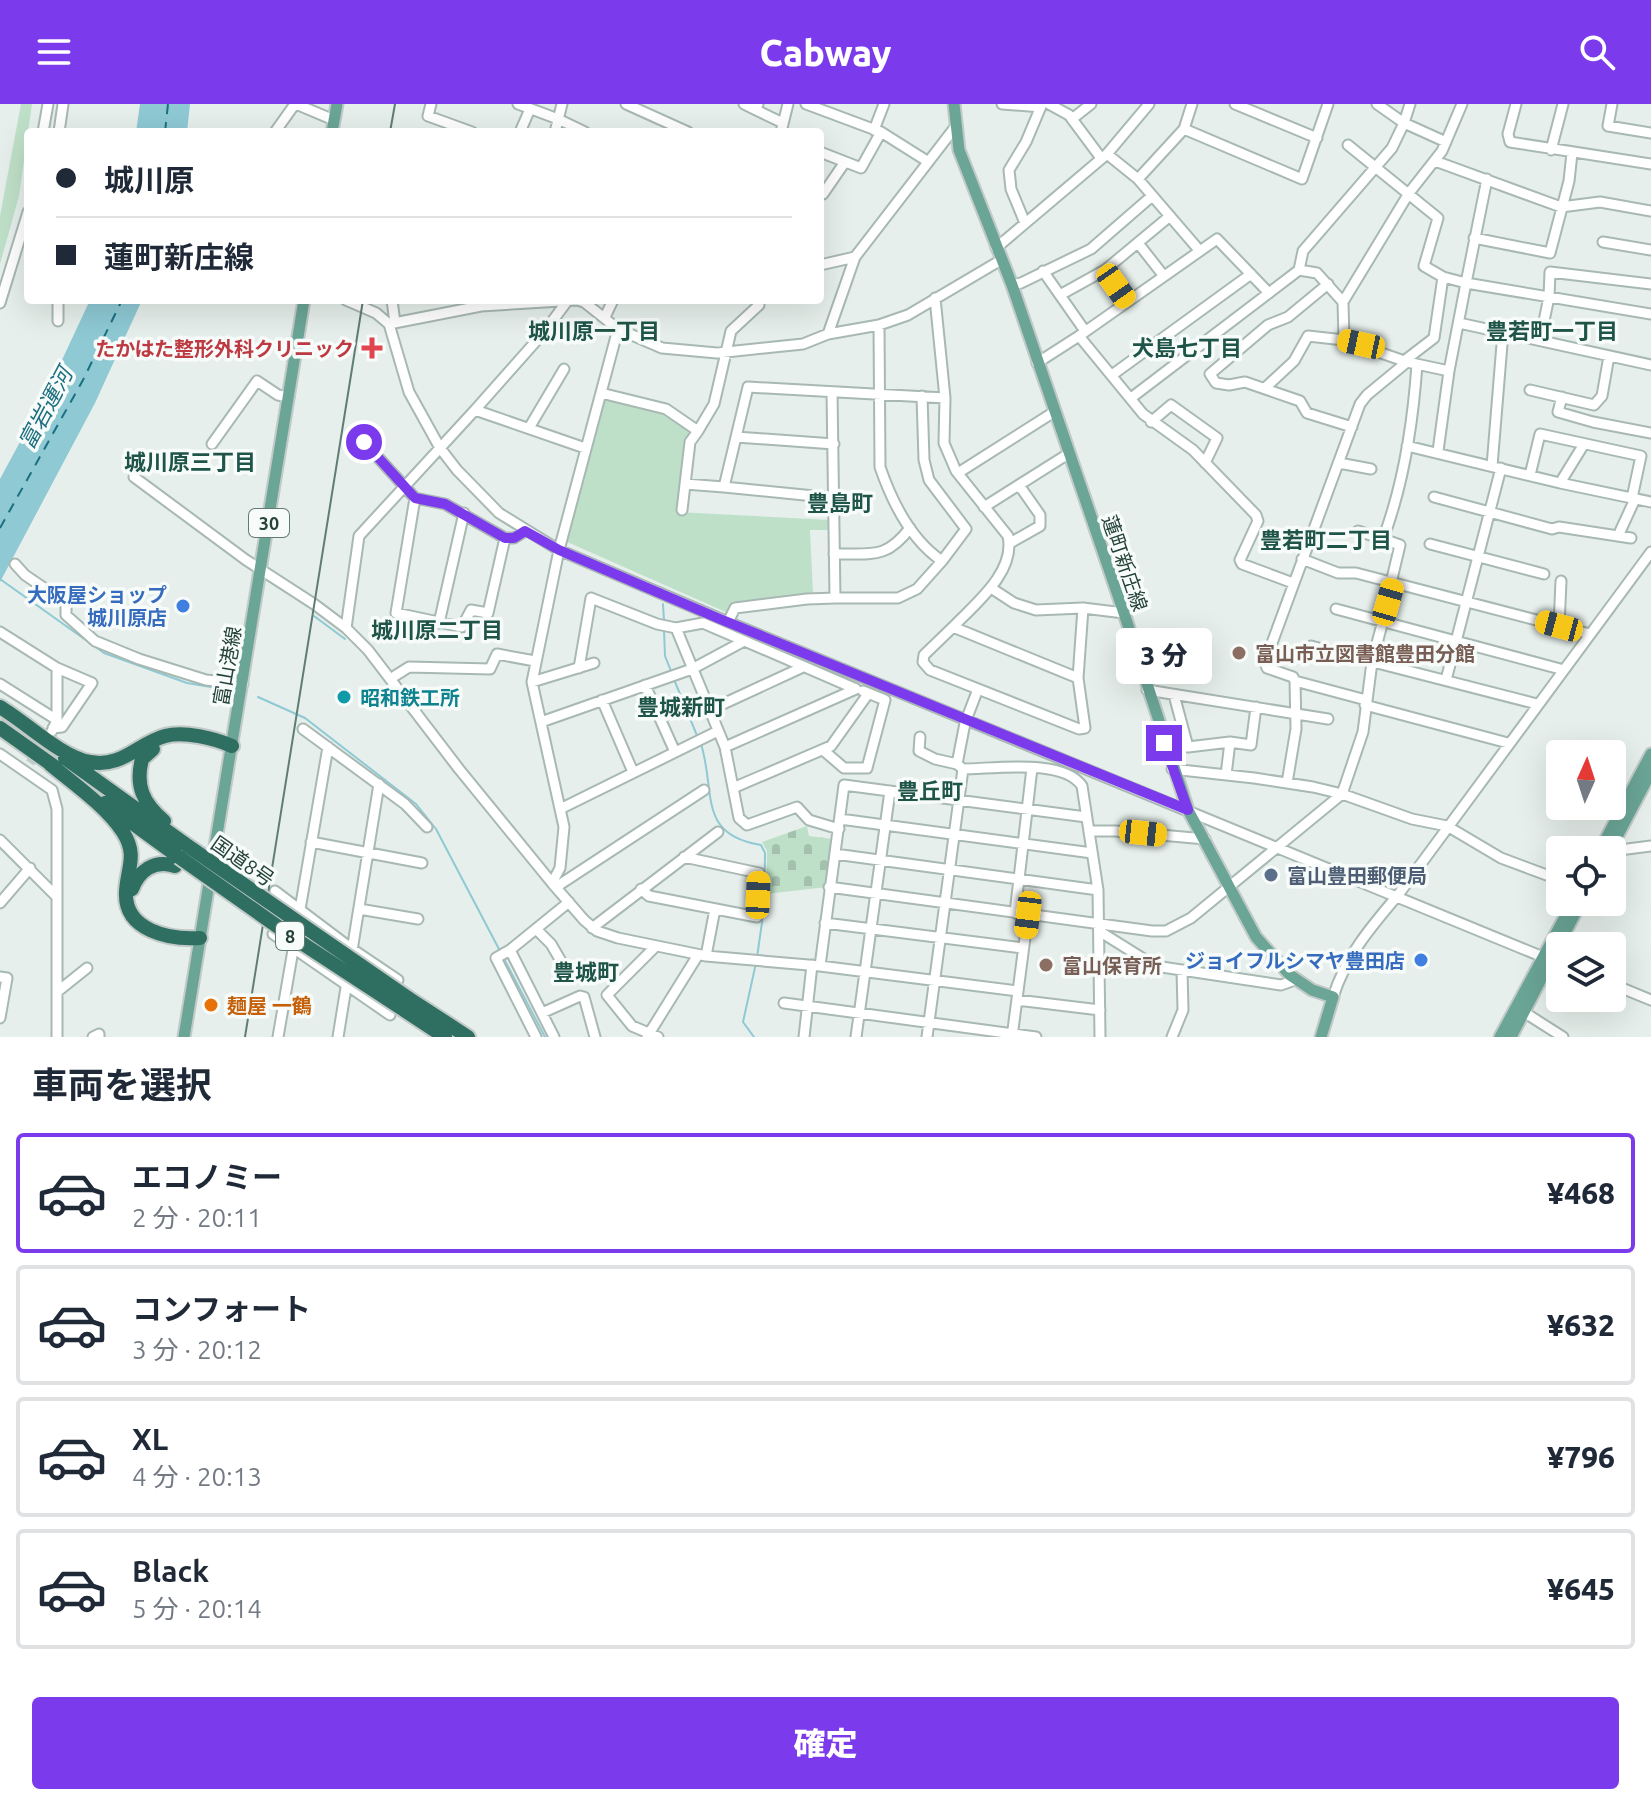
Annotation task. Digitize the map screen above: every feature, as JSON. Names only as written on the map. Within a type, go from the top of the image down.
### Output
[{"type":"highway","points":[[0,709],[87,762],[108,764],[121,760],[167,735],[221,741],[232,746]]},
{"type":"highway","name":"国道8号","points":[[0,709],[182,852]]},
{"type":"highway","name":"国道8号","points":[[0,728],[182,852]]},
{"type":"highway","points":[[232,746],[218,748],[168,742],[155,747],[142,759],[139,788],[182,852],[251,900]]},
{"type":"highway","points":[[50,764],[104,811],[123,832],[132,854],[126,892],[129,909],[142,926],[163,935],[200,938]]},
{"type":"highway","points":[[182,852],[251,900]]},
{"type":"highway","points":[[182,852],[167,863],[153,866],[137,876],[132,890],[134,908],[144,919],[200,938]]},
{"type":"highway","name":"国道8号","points":[[251,900],[445,1037]]},
{"type":"highway","name":"国道8号","points":[[400,1008],[468,1037]]},
{"type":"main road","points":[[333,126],[337,104]]},
{"type":"main road","name":"蓮町新庄線","points":[[954,104],[959,150],[1012,285],[1188,810],[1256,937],[1295,980],[1333,997]]},
{"type":"main road","name":"富山港線","points":[[184,1037],[303,304]]},
{"type":"main road","points":[[1613,836],[1651,754]]},
{"type":"main road","points":[[1614,836],[1651,772]]},
{"type":"main road","points":[[1500,1037],[1546,968]]},
{"type":"main road","points":[[1321,1037],[1333,997]]},
{"type":"main road","points":[[1511,1037],[1520,1010]]},
{"type":"street","points":[[44,128],[48,104]]},
{"type":"street","points":[[60,128],[63,104]]},
{"type":"street","points":[[278,128],[296,104],[333,126]]},
{"type":"street","points":[[431,104],[428,116],[461,128]]},
{"type":"street","points":[[518,104],[577,128]]},
{"type":"street","points":[[556,128],[562,104]]},
{"type":"street","points":[[626,104],[669,128]]},
{"type":"street","points":[[744,104],[757,107],[782,128],[788,104]]},
{"type":"street","points":[[806,104],[878,131],[927,161]]},
{"type":"street","points":[[824,154],[861,168],[878,131],[884,104]]},
{"type":"street","points":[[1002,104],[1044,105],[1069,115],[1104,156],[1138,179],[1199,250]]},
{"type":"street","points":[[1072,119],[1091,104]]},
{"type":"street","points":[[1138,179],[1184,129],[1192,104]]},
{"type":"street","points":[[1235,104],[1317,138]]},
{"type":"street","points":[[1184,129],[1302,179],[1328,104]]},
{"type":"street","points":[[1377,104],[1404,123],[1446,142]]},
{"type":"street","points":[[1131,398],[1299,270],[1303,251],[1392,148],[1410,104]]},
{"type":"street","points":[[1344,340],[1343,302],[1409,193],[1435,161],[1462,104]]},
{"type":"street","points":[[1516,104],[1508,134],[1510,142],[1651,164]]},
{"type":"street","points":[[1551,150],[1563,104]]},
{"type":"street","points":[[1612,104],[1608,126],[1651,133]]},
{"type":"street","points":[[1025,223],[1011,189],[1009,170],[1044,105]]},
{"type":"street","points":[[996,248],[1104,156],[1147,105]]},
{"type":"street","points":[[522,128],[530,109]]},
{"type":"street","points":[[828,334],[855,257],[956,126]]},
{"type":"street","points":[[1348,145],[1438,218],[1424,266],[1443,277],[1651,314]]},
{"type":"street","points":[[1540,340],[1549,297],[1550,253],[1569,181],[1572,153]]},
{"type":"street","points":[[1435,161],[1561,207],[1600,202],[1651,211]]},
{"type":"street","points":[[824,193],[845,162]]},
{"type":"street","points":[[1438,451],[1449,371],[1487,179]]},
{"type":"street","points":[[1012,285],[1091,249],[1152,196]]},
{"type":"street","points":[[1060,295],[1105,270],[1170,216]]},
{"type":"street","points":[[0,303],[24,225]]},
{"type":"street","points":[[1474,238],[1550,253]]},
{"type":"street","points":[[1037,363],[1217,239],[1269,293]]},
{"type":"street","points":[[1603,242],[1651,250]]},
{"type":"street","points":[[1138,243],[1163,275]]},
{"type":"street","points":[[824,264],[855,257]]},
{"type":"street","points":[[587,304],[618,329],[662,348],[727,352],[803,344],[828,334],[879,325],[908,315],[1001,260]]},
{"type":"street","points":[[1105,270],[1127,302]]},
{"type":"street","points":[[1299,270],[1317,273],[1343,302]]},
{"type":"street","points":[[1043,271],[1082,334],[1151,422],[1193,450],[1256,515],[1258,521],[1240,560],[1242,564],[1293,583]]},
{"type":"street","points":[[1550,272],[1651,284]]},
{"type":"street","points":[[1112,375],[1251,274]]},
{"type":"street","points":[[1287,783],[1296,729],[1295,681],[1293,677],[1267,668],[1265,662],[1360,404],[1434,338],[1443,277]]},
{"type":"street","points":[[1328,284],[1288,317],[1268,325],[1210,374],[1216,383],[1229,385],[1245,382],[1265,388],[1300,401],[1307,413],[1352,427]]},
{"type":"street","points":[[935,298],[945,398],[944,443],[958,473],[1008,536],[1010,543],[1007,558],[991,588],[924,655],[923,662],[930,670],[1079,729],[1085,728],[1078,678],[1083,608]]},
{"type":"street","points":[[58,304],[58,321]]},
{"type":"street","points":[[355,304],[392,324],[494,304]]},
{"type":"street","points":[[392,304],[392,324],[409,392],[440,448],[479,494],[525,531],[559,550],[728,622],[1546,958]]},
{"type":"street","points":[[346,628],[359,536],[475,410],[565,304]]},
{"type":"street","points":[[605,317],[611,304]]},
{"type":"street","points":[[682,510],[690,442],[714,404],[731,331],[759,304]]},
{"type":"street","points":[[1459,323],[1651,365]]},
{"type":"street","points":[[879,325],[880,467],[887,488],[910,528],[928,551],[942,561]]},
{"type":"street","points":[[554,885],[560,868],[564,827],[532,682],[559,550],[618,329]]},
{"type":"street","points":[[1446,680],[1490,512],[1497,467],[1503,332]]},
{"type":"street","points":[[1265,388],[1294,361],[1308,336],[1344,340],[1410,362],[1449,371]]},
{"type":"street","points":[[1530,390],[1594,405],[1602,396],[1609,356]]},
{"type":"street","points":[[1383,539],[1393,512],[1407,446],[1410,362]]},
{"type":"street","points":[[529,428],[564,369]]},
{"type":"street","points":[[212,444],[257,381],[278,395],[289,397]]},
{"type":"street","points":[[724,487],[748,387],[945,398]]},
{"type":"street","points":[[832,392],[835,598]]},
{"type":"street","points":[[601,393],[666,409],[698,431]]},
{"type":"street","points":[[728,622],[735,608],[807,599],[898,598],[917,589],[942,561],[966,529],[929,480],[924,460],[922,396]]},
{"type":"street","points":[[1562,397],[1558,412],[1651,433]]},
{"type":"street","points":[[1151,422],[1171,405],[1217,438],[1205,463]]},
{"type":"street","points":[[475,410],[585,448]]},
{"type":"street","points":[[958,473],[1054,412]]},
{"type":"street","points":[[1530,475],[1540,434],[1641,456],[1634,498],[1618,536]]},
{"type":"street","points":[[736,437],[834,444]]},
{"type":"street","points":[[364,442],[415,498],[445,504],[505,538],[514,538],[525,531]]},
{"type":"street","points":[[1560,483],[1584,444]]},
{"type":"street","points":[[1407,446],[1651,502]]},
{"type":"street","points":[[984,507],[1068,454]]},
{"type":"street","points":[[1339,463],[1371,469]]},
{"type":"street","points":[[134,477],[246,560],[346,628],[592,928],[618,938],[702,956],[816,965],[935,981],[1100,1010]]},
{"type":"street","points":[[685,484],[834,498]]},
{"type":"street","points":[[1010,543],[1040,526],[1040,515],[1019,485]]},
{"type":"street","points":[[1434,497],[1552,529],[1559,527],[1631,538]]},
{"type":"street","points":[[415,498],[396,613],[462,627],[471,610],[488,613],[505,538]]},
{"type":"street","points":[[439,623],[464,513]]},
{"type":"street","points":[[834,554],[889,551],[910,528]]},
{"type":"street","points":[[829,887],[1099,928],[1166,931],[1191,918],[1342,794],[1363,732],[1372,662],[1400,545],[1358,531]]},
{"type":"street","points":[[1430,544],[1544,574]]},
{"type":"street","points":[[1333,997],[1351,954],[1363,935],[1398,895],[1651,552]]},
{"type":"street","points":[[1302,559],[1338,573],[1356,573],[1590,634]]},
{"type":"street","points":[[15,564],[25,575],[66,603],[66,615],[95,641],[194,677],[243,684]]},
{"type":"street","points":[[1559,626],[1561,581]]},
{"type":"street","points":[[991,588],[1014,603],[1036,610],[1083,608],[1124,613]]},
{"type":"street","points":[[579,668],[591,598],[676,628],[703,623],[885,700],[867,768],[844,768],[823,750]]},
{"type":"street","points":[[1336,609],[1564,670]]},
{"type":"street","points":[[953,627],[1078,678]]},
{"type":"street","points":[[676,628],[725,747],[739,818],[747,825],[797,807],[809,820],[885,825],[1092,853]]},
{"type":"street","points":[[0,632],[57,668],[92,683],[62,727],[54,726],[0,684]]},
{"type":"street","points":[[541,722],[692,669],[744,641]]},
{"type":"street","points":[[1311,646],[1537,704]]},
{"type":"street","points":[[390,679],[409,667],[490,669],[497,654],[535,661]]},
{"type":"street","points":[[532,682],[594,663]]},
{"type":"street","points":[[710,710],[803,667]]},
{"type":"street","points":[[54,726],[57,668]]},
{"type":"street","points":[[1295,681],[1508,743]]},
{"type":"street","points":[[645,685],[675,752]]},
{"type":"street","points":[[725,747],[856,689]]},
{"type":"street","points":[[927,1037],[967,719],[978,689]]},
{"type":"street","points":[[1147,690],[1328,719]]},
{"type":"street","points":[[733,788],[831,746],[868,694]]},
{"type":"street","points":[[1174,695],[1188,747],[1230,742],[1251,745],[1256,707]]},
{"type":"street","points":[[602,700],[633,772]]},
{"type":"street","points":[[303,729],[405,804],[427,827]]},
{"type":"street","points":[[560,809],[718,731]]},
{"type":"street","points":[[920,737],[919,751],[960,767],[1049,768],[1078,779],[1082,786],[1098,890],[1100,1037]]},
{"type":"street","points":[[1226,775],[1230,742]]},
{"type":"street","points":[[278,1037],[328,747]]},
{"type":"street","points":[[0,754],[28,766],[52,790],[57,809],[57,1037]]},
{"type":"street","points":[[1015,913],[1032,768]]},
{"type":"street","points":[[1172,769],[1287,783],[1342,794],[1412,819],[1447,826],[1501,858],[1546,875]]},
{"type":"street","points":[[338,1037],[379,784]]},
{"type":"street","points":[[804,1037],[807,1006],[825,923],[844,785],[1086,817]]},
{"type":"street","points":[[554,885],[704,790]]},
{"type":"street","points":[[856,1037],[890,791]]},
{"type":"street","points":[[1090,831],[1205,839]]},
{"type":"street","points":[[592,928],[718,832]]},
{"type":"street","points":[[0,840],[57,897]]},
{"type":"street","points":[[311,842],[422,863]]},
{"type":"street","points":[[1626,848],[1651,846]]},
{"type":"street","points":[[835,854],[1098,890]]},
{"type":"street","points":[[641,889],[649,896],[757,917],[759,873],[684,857]]},
{"type":"street","points":[[0,903],[30,868]]},
{"type":"street","points":[[275,891],[398,980]]},
{"type":"street","points":[[536,1037],[496,958],[569,902]]},
{"type":"street","points":[[359,909],[418,919]]},
{"type":"street","points":[[656,946],[607,995],[632,1026],[651,1036],[702,956],[715,909]]},
{"type":"street","points":[[1012,1035],[1028,915]]},
{"type":"street","points":[[825,923],[1023,948]]},
{"type":"street","points":[[1099,928],[1155,966],[1281,985],[1295,980]]},
{"type":"street","points":[[536,929],[551,944],[565,968]]},
{"type":"street","points":[[273,934],[346,985],[400,1008]]},
{"type":"street","points":[[510,950],[554,1037]]},
{"type":"street","points":[[57,992],[87,968]]},
{"type":"street","points":[[1172,1037],[1183,1010],[1182,970]]},
{"type":"street","points":[[0,977],[7,978],[0,1018]]},
{"type":"street","points":[[1626,990],[1651,1000]]},
{"type":"street","points":[[542,1013],[584,997],[595,1037]]},
{"type":"street","points":[[784,1003],[1036,1037]]},
{"type":"street","points":[[1520,1010],[1563,1037]]},
{"type":"street","points":[[93,1037],[99,1034],[99,1037]]},
{"type":"green space","points":[[21,104],[32,104],[29,128],[24,128],[19,196],[0,264],[0,216]]},
{"type":"green space","points":[[606,398],[663,412],[690,430],[677,512],[830,520],[830,530],[810,530],[813,593],[734,603],[728,613],[565,541]]},
{"type":"green space","points":[[807,826],[809,836],[833,839],[827,887],[766,894],[767,851],[762,842]]},
{"type":"water","points":[[140,104],[190,104],[187,128],[137,128]]},
{"type":"water","name":"富岩運河","points":[[88,304],[140,304],[95,403],[0,582],[0,479],[48,390]]},
{"type":"waterway","points":[[0,579],[104,653],[187,683],[217,688]]},
{"type":"waterway","points":[[663,604],[664,621]]},
{"type":"waterway","points":[[314,616],[345,639]]},
{"type":"waterway","points":[[664,631],[665,656],[671,671]]},
{"type":"waterway","points":[[673,677],[698,738]]},
{"type":"waterway","points":[[258,697],[305,718],[416,804],[436,829],[500,951]]},
{"type":"waterway","points":[[701,744],[718,821],[727,832],[741,840],[761,845],[765,853],[764,909],[757,957]]},
{"type":"waterway","points":[[503,957],[545,1037]]},
{"type":"waterway","points":[[754,1037],[743,1022],[756,963]]},
{"type":"ferry route","points":[[165,128],[168,104]]},
{"type":"ferry route","points":[[0,528],[83,380],[120,304]]},
{"type":"tunnel","points":[[30,763],[48,736]]},
{"type":"tram line","points":[[391,128],[395,104]]},
{"type":"tram line","points":[[245,1037],[362,304]]},
{"type":"place","name":"たかはた整形外科クリニック","points":[[372,348]]},
{"type":"place","name":"大阪屋ショップ 城川原店","points":[[183,606]]},
{"type":"place","name":"富山市立図書館豊田分館","points":[[1239,653]]},
{"type":"place","name":"昭和鉄工所","points":[[344,697]]},
{"type":"place","name":"富山豊田郵便局","points":[[1271,875]]},
{"type":"place","name":"ジョイフルシマヤ豊田店","points":[[1421,960]]},
{"type":"place","name":"富山保育所","points":[[1046,965]]},
{"type":"place","name":"麺屋 一鶴","points":[[211,1005]]},
{"type":"district","name":"城川原一丁目","points":[[594,330]]},
{"type":"district","name":"豊若町一丁目","points":[[1552,330]]},
{"type":"district","name":"犬島七丁目","points":[[1187,347]]},
{"type":"district","name":"城川原三丁目","points":[[190,461]]},
{"type":"district","name":"豊島町","points":[[840,502]]},
{"type":"district","name":"豊若町二丁目","points":[[1326,539]]},
{"type":"district","name":"城川原二丁目","points":[[437,629]]},
{"type":"district","name":"豊城新町","points":[[681,706]]},
{"type":"district","name":"豊丘町","points":[[930,790]]},
{"type":"district","name":"豊城町","points":[[586,971]]},
{"type":"route","points":[[364,442],[415,498],[445,504],[505,538],[514,538],[525,531],[559,550],[720,619],[1188,810],[1164,743]]}]
